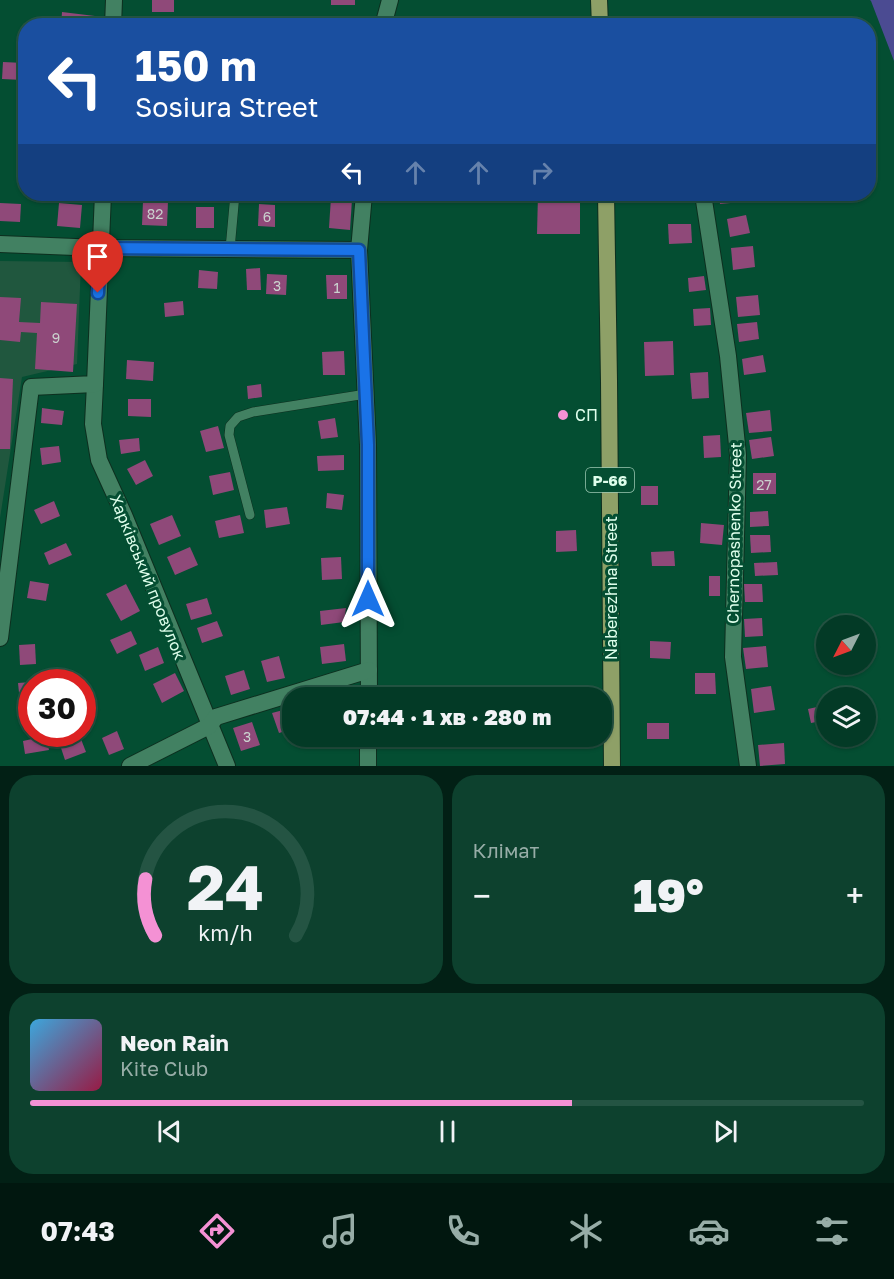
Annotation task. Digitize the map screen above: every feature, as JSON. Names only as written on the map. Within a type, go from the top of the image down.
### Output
[{"type":"main road","points":[[598,0],[599,18]]},
{"type":"main road","name":"Naberezhna Street","points":[[606,201],[612,766]]},
{"type":"street","points":[[113,18],[114,0]]},
{"type":"street","points":[[385,18],[390,0]]},
{"type":"street","name":"Харківський провулок","points":[[103,201],[93,424],[99,460],[227,766]]},
{"type":"street","points":[[363,201],[359,250],[366,394],[369,687]]},
{"type":"street","name":"Chernopashenko Street","points":[[704,201],[728,356],[738,455],[733,657],[748,766]]},
{"type":"street","points":[[0,244],[100,248],[359,250]]},
{"type":"street","points":[[0,638],[31,387],[95,384]]},
{"type":"street","points":[[130,766],[209,726],[216,717],[369,670]]},
{"type":"street","points":[[368,747],[368,766]]},
{"type":"lane","points":[[230,249],[234,201]]},
{"type":"lane","points":[[250,515],[229,435],[230,426],[238,417],[253,412],[366,394]]},
{"type":"shaded area","points":[[894,0],[894,61],[871,1]]},
{"type":"shaded area","points":[[0,261],[81,262],[77,364],[22,377],[0,518]]},
{"type":"building","points":[[152,0],[174,0],[174,12],[152,12]]},
{"type":"building","points":[[331,0],[355,0],[355,5],[331,5]]},
{"type":"building","points":[[62,12],[95,16],[95,18],[62,18]]},
{"type":"building","points":[[3,62],[18,63],[18,80],[2,79]]},
{"type":"building","points":[[143,201],[168,201],[167,226],[142,225]]},
{"type":"building","points":[[331,201],[352,201],[350,230],[329,228]]},
{"type":"building","points":[[538,201],[580,201],[580,234],[537,234]]},
{"type":"building","points":[[720,201],[741,202],[720,204]]},
{"type":"building","points":[[0,203],[21,204],[20,222],[0,221]]},
{"type":"building","points":[[59,203],[82,205],[80,228],[57,226]]},
{"type":"building","points":[[259,204],[275,205],[275,227],[258,226]]},
{"type":"building","points":[[196,207],[214,207],[214,228],[196,228]]},
{"type":"building","points":[[746,215],[750,233],[730,237],[727,219]]},
{"type":"building","points":[[668,224],[691,224],[692,243],[669,244]]},
{"type":"building","points":[[753,246],[755,267],[733,270],[731,248]]},
{"type":"building","points":[[260,268],[261,290],[247,290],[246,269]]},
{"type":"building","points":[[199,270],[218,272],[217,289],[198,288]]},
{"type":"building","points":[[267,274],[287,275],[286,295],[266,294]]},
{"type":"building","points":[[326,275],[347,275],[347,299],[327,299]]},
{"type":"building","points":[[704,276],[706,290],[689,292],[688,278]]},
{"type":"building","points":[[758,295],[760,315],[738,317],[736,297]]},
{"type":"building","points":[[0,297],[21,298],[19,322],[40,323],[41,302],[77,304],[73,372],[35,369],[37,333],[21,332],[20,342],[0,340]]},
{"type":"building","points":[[183,301],[184,315],[165,317],[164,303]]},
{"type":"building","points":[[710,308],[711,325],[694,326],[693,309]]},
{"type":"building","points":[[757,322],[759,339],[739,342],[737,324]]},
{"type":"building","points":[[673,341],[674,375],[645,376],[644,342]]},
{"type":"building","points":[[344,351],[345,375],[323,375],[322,352]]},
{"type":"building","points":[[763,355],[766,372],[744,375],[742,359]]},
{"type":"building","points":[[127,360],[154,362],[153,381],[126,379]]},
{"type":"building","points":[[708,372],[709,398],[692,399],[690,373]]},
{"type":"building","points":[[0,378],[13,379],[10,449],[0,449]]},
{"type":"building","points":[[261,384],[262,397],[248,399],[247,386]]},
{"type":"building","points":[[128,399],[151,399],[151,417],[128,416]]},
{"type":"building","points":[[42,408],[64,411],[62,425],[41,423]]},
{"type":"building","points":[[770,410],[772,431],[749,433],[746,413]]},
{"type":"building","points":[[335,418],[338,437],[321,439],[318,421]]},
{"type":"building","points":[[218,426],[224,448],[206,452],[200,431]]},
{"type":"building","points":[[720,435],[721,457],[704,458],[703,436]]},
{"type":"building","points":[[771,437],[774,456],[752,459],[749,440]]},
{"type":"building","points":[[139,438],[140,451],[121,454],[119,440]]},
{"type":"building","points":[[59,446],[61,462],[42,465],[40,448]]},
{"type":"building","points":[[344,455],[344,470],[318,471],[317,456]]},
{"type":"building","points":[[145,460],[153,476],[136,485],[127,469]]},
{"type":"building","points":[[230,472],[234,490],[213,495],[209,476]]},
{"type":"building","points":[[753,473],[776,473],[776,494],[753,494]]},
{"type":"building","points":[[641,486],[658,486],[658,505],[641,505]]},
{"type":"building","points":[[327,493],[344,495],[342,510],[326,508]]},
{"type":"building","points":[[54,501],[60,516],[41,524],[34,510]]},
{"type":"building","points":[[287,507],[290,524],[266,528],[264,510]]},
{"type":"building","points":[[768,511],[769,526],[750,527],[750,512]]},
{"type":"building","points":[[172,515],[181,536],[159,545],[150,524]]},
{"type":"building","points":[[240,515],[244,533],[219,538],[215,521]]},
{"type":"building","points":[[701,523],[724,525],[722,545],[700,543]]},
{"type":"building","points":[[576,530],[577,551],[556,552],[556,531]]},
{"type":"building","points":[[750,535],[770,535],[771,552],[751,553]]},
{"type":"building","points":[[66,543],[72,555],[49,565],[44,553]]},
{"type":"building","points":[[190,547],[198,565],[175,575],[167,557]]},
{"type":"building","points":[[674,551],[675,566],[652,566],[651,552]]},
{"type":"building","points":[[341,557],[342,579],[322,580],[321,558]]},
{"type":"building","points":[[777,562],[778,575],[755,576],[754,563]]},
{"type":"building","points":[[709,576],[720,576],[720,596],[709,596]]},
{"type":"building","points":[[30,581],[49,584],[46,601],[27,598]]},
{"type":"building","points":[[126,584],[140,611],[121,621],[106,594]]},
{"type":"building","points":[[744,584],[762,584],[763,602],[745,602]]},
{"type":"building","points":[[207,598],[212,614],[191,620],[186,604]]},
{"type":"building","points":[[346,608],[344,622],[321,625],[320,611]]},
{"type":"building","points":[[762,618],[763,636],[745,637],[744,619]]},
{"type":"building","points":[[217,621],[223,636],[202,643],[197,628]]},
{"type":"building","points":[[131,631],[137,644],[117,654],[110,640]]},
{"type":"building","points":[[650,641],[671,642],[670,659],[650,658]]},
{"type":"building","points":[[35,644],[36,664],[20,665],[19,645]]},
{"type":"building","points":[[344,644],[346,661],[322,664],[320,647]]},
{"type":"building","points":[[766,646],[768,667],[746,669],[743,648]]},
{"type":"building","points":[[158,647],[164,663],[145,671],[139,655]]},
{"type":"building","points":[[279,656],[285,678],[267,682],[261,661]]},
{"type":"building","points":[[244,670],[250,689],[231,695],[225,676]]},
{"type":"building","points":[[175,673],[184,691],[162,703],[153,684]]},
{"type":"building","points":[[695,673],[715,673],[716,694],[695,694]]},
{"type":"building","points":[[771,686],[775,710],[754,713],[751,689]]},
{"type":"building","points":[[816,707],[816,722],[811,723],[808,709]]},
{"type":"building","points":[[282,710],[282,732],[279,733],[272,713]]},
{"type":"building","points":[[252,722],[260,745],[241,751],[233,728]]},
{"type":"building","points":[[647,723],[669,723],[669,739],[647,739]]},
{"type":"building","points":[[117,731],[124,749],[109,755],[102,738]]},
{"type":"building","points":[[784,743],[785,764],[760,766],[758,745]]},
{"type":"building","points":[[24,747],[48,747],[49,750],[25,754]]},
{"type":"building","points":[[61,747],[84,747],[86,752],[65,760]]},
{"type":"place","name":"СП","points":[[563,415]]},
{"type":"route","points":[[98,293],[100,248],[359,250],[368,445],[368,599]]}]
